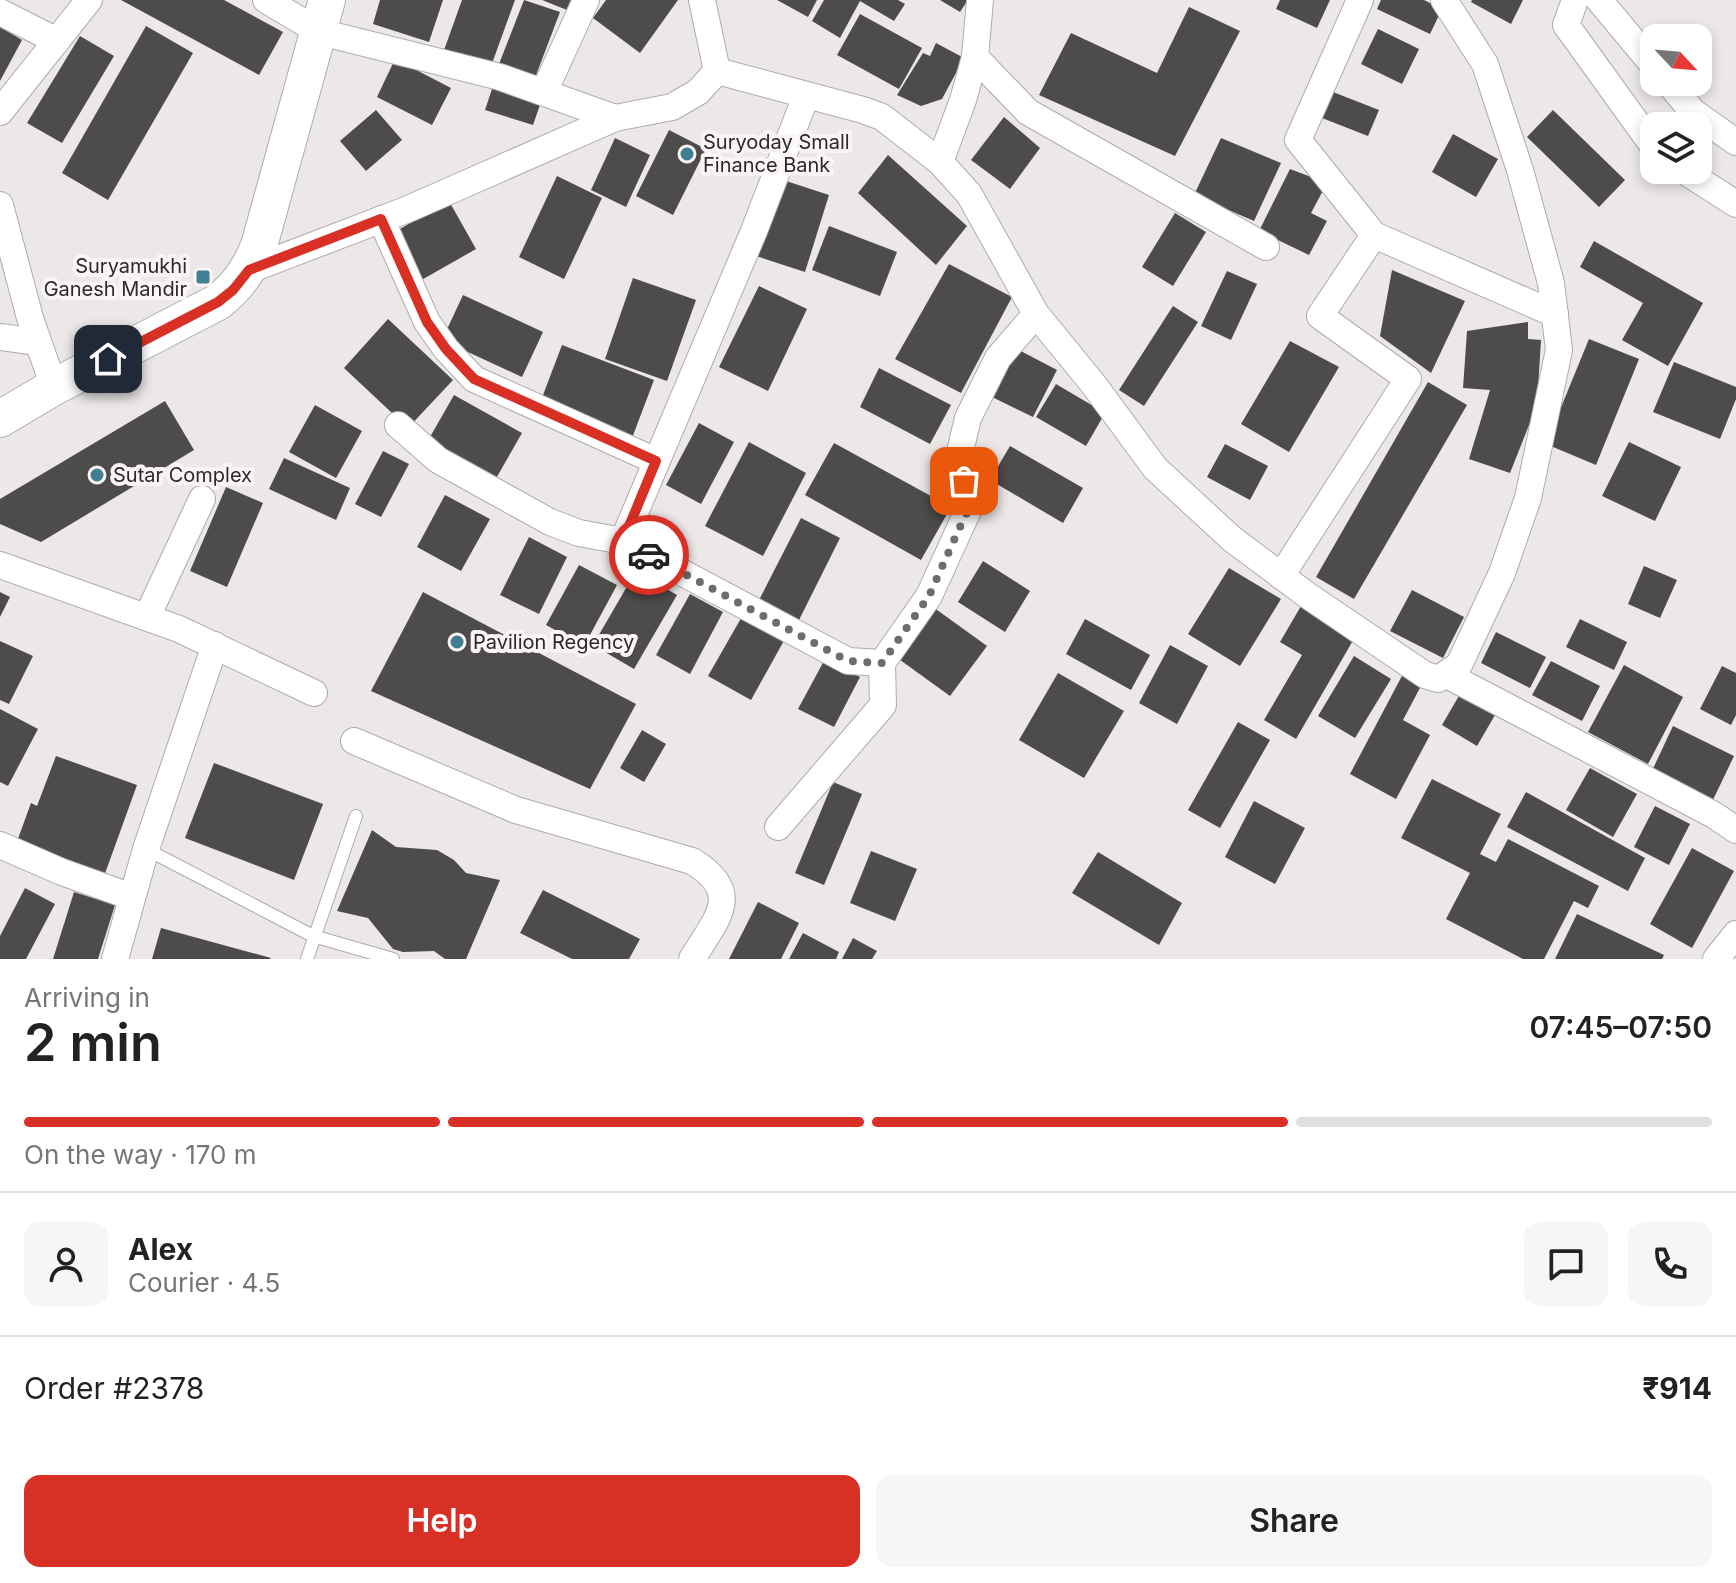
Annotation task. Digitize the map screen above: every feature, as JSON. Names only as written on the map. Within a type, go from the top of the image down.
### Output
[{"type":"main road","points":[[0,419],[54,387],[218,302],[233,290],[249,270],[259,246],[323,16]]},
{"type":"street","points":[[0,112],[89,0]]},
{"type":"street","points":[[266,0],[323,16],[615,118]]},
{"type":"street","points":[[544,92],[586,0]]},
{"type":"street","points":[[702,0],[717,71]]},
{"type":"street","points":[[940,162],[975,57],[980,0]]},
{"type":"street","points":[[1360,0],[1298,140],[1374,235],[1555,314]]},
{"type":"street","points":[[717,71],[882,117],[940,162],[969,194],[1036,314],[1094,385],[1155,468],[1232,539],[1281,576],[1425,675],[1438,679],[1459,665],[1502,573],[1528,498],[1559,350],[1551,283],[1533,211],[1485,64],[1444,0]]},
{"type":"street","points":[[1575,0],[1566,25],[1640,128]]},
{"type":"street","points":[[1599,0],[1640,49]]},
{"type":"street","points":[[0,12],[57,41]]},
{"type":"street","points":[[975,57],[1028,112],[1266,247]]},
{"type":"street","points":[[249,270],[381,219],[615,118],[672,107],[698,92],[717,71]]},
{"type":"street","points":[[623,541],[754,231],[806,96]]},
{"type":"street","points":[[1680,96],[1693,112],[1736,142]]},
{"type":"street","points":[[1705,184],[1736,204]]},
{"type":"street","points":[[0,205],[38,342],[54,387]]},
{"type":"street","points":[[381,219],[427,322],[446,349],[474,379],[656,461]]},
{"type":"street","points":[[1281,576],[1408,379],[1320,316],[1374,235]]},
{"type":"street","points":[[778,827],[883,705],[882,663],[929,596],[970,506],[959,456],[968,418],[998,358],[1036,314]]},
{"type":"street","points":[[0,337],[38,342]]},
{"type":"street","points":[[398,425],[438,460],[550,522],[579,533],[623,541],[848,661],[882,663]]},
{"type":"street","points":[[147,617],[202,499]]},
{"type":"street","points":[[0,565],[147,617],[215,645],[314,693]]},
{"type":"street","points":[[115,959],[146,849],[215,645]]},
{"type":"street","points":[[1447,675],[1714,815],[1736,830]]},
{"type":"street","points":[[354,741],[516,810],[692,861],[713,874],[721,891],[721,911],[692,959]]},
{"type":"street","points":[[0,845],[132,897]]},
{"type":"street","points":[[1716,959],[1736,934]]},
{"type":"lane","points":[[307,959],[356,816]]},
{"type":"lane","points":[[146,849],[313,936],[393,959]]},
{"type":"building","points":[[121,0],[224,0],[283,32],[259,75]]},
{"type":"building","points":[[380,0],[443,0],[429,42],[373,24]]},
{"type":"building","points":[[462,0],[515,0],[490,69],[443,53]]},
{"type":"building","points":[[524,0],[560,12],[535,78],[499,64]]},
{"type":"building","points":[[542,0],[583,0],[577,14]]},
{"type":"building","points":[[606,0],[678,0],[640,53],[593,18]]},
{"type":"building","points":[[777,0],[817,0],[808,17]]},
{"type":"building","points":[[824,0],[898,0],[905,4],[894,21],[860,1],[840,38],[812,21]]},
{"type":"building","points":[[940,0],[968,0],[960,12]]},
{"type":"building","points":[[1280,0],[1330,0],[1317,28],[1276,9]]},
{"type":"building","points":[[1381,0],[1424,0],[1442,9],[1430,34],[1377,9]]},
{"type":"building","points":[[1472,0],[1523,0],[1511,24]]},
{"type":"building","points":[[1189,7],[1240,31],[1175,156],[1039,95],[1071,33],[1157,73]]},
{"type":"building","points":[[860,14],[922,48],[899,89],[837,55]]},
{"type":"building","points":[[146,26],[193,53],[108,200],[62,173]]},
{"type":"building","points":[[0,27],[22,40],[0,81]]},
{"type":"building","points":[[1378,29],[1419,49],[1402,84],[1361,64]]},
{"type":"building","points":[[80,36],[114,56],[62,143],[27,123]]},
{"type":"building","points":[[936,43],[964,58],[942,99],[921,106],[897,95],[923,53],[930,56]]},
{"type":"building","points":[[395,59],[451,88],[432,125],[377,97]]},
{"type":"building","points":[[494,83],[542,99],[533,125],[485,110]]},
{"type":"building","points":[[1333,92],[1379,110],[1368,136],[1322,118]]},
{"type":"building","points":[[376,110],[402,140],[366,171],[340,141]]},
{"type":"building","points":[[1553,110],[1625,180],[1599,207],[1527,137]]},
{"type":"building","points":[[1004,117],[1040,148],[1010,189],[971,160]]},
{"type":"building","points":[[669,130],[706,149],[673,215],[636,196]]},
{"type":"building","points":[[1453,134],[1498,159],[1476,197],[1432,172]]},
{"type":"building","points":[[615,138],[650,155],[626,207],[591,190]]},
{"type":"building","points":[[1221,138],[1281,163],[1254,221],[1194,195]]},
{"type":"building","points":[[888,155],[967,226],[936,265],[858,193]]},
{"type":"building","points":[[1290,169],[1327,183],[1311,213],[1327,221],[1309,255],[1259,231]]},
{"type":"building","points":[[557,176],[602,198],[564,279],[519,257]]},
{"type":"building","points":[[780,179],[829,195],[805,272],[756,256]]},
{"type":"building","points":[[449,201],[476,249],[418,282],[391,234]]},
{"type":"building","points":[[1175,213],[1206,232],[1173,286],[1142,267]]},
{"type":"building","points":[[829,226],[897,252],[880,296],[812,270]]},
{"type":"building","points":[[1594,241],[1703,303],[1668,366],[1622,340],[1643,303],[1580,267]]},
{"type":"building","points":[[949,264],[1012,297],[961,393],[895,359]]},
{"type":"building","points":[[1392,270],[1465,301],[1431,373],[1380,336]]},
{"type":"building","points":[[1227,271],[1257,284],[1231,340],[1201,326]]},
{"type":"building","points":[[633,278],[696,300],[667,381],[605,359]]},
{"type":"building","points":[[759,286],[807,309],[768,391],[719,367]]},
{"type":"building","points":[[463,295],[543,332],[522,377],[442,340]]},
{"type":"building","points":[[1173,306],[1198,322],[1144,406],[1119,390]]},
{"type":"building","points":[[388,319],[453,380],[408,428],[344,368]]},
{"type":"building","points":[[1528,322],[1528,339],[1541,340],[1537,405],[1510,473],[1469,459],[1490,390],[1463,388],[1467,331]]},
{"type":"building","points":[[1589,339],[1639,359],[1596,465],[1546,444]]},
{"type":"building","points":[[1290,341],[1339,367],[1289,452],[1241,424]]},
{"type":"building","points":[[562,345],[654,380],[632,438],[540,403]]},
{"type":"building","points":[[1015,348],[1057,370],[1033,417],[990,396]]},
{"type":"building","points":[[1674,362],[1736,387],[1736,399],[1720,439],[1653,412]]},
{"type":"building","points":[[879,368],[951,405],[930,444],[860,407]]},
{"type":"building","points":[[1428,382],[1467,405],[1354,599],[1316,577]]},
{"type":"building","points":[[1056,384],[1105,413],[1086,446],[1036,417]]},
{"type":"building","points":[[454,395],[522,433],[494,482],[426,444]]},
{"type":"building","name":"Sutar Complex","points":[[165,401],[194,450],[41,542],[0,524],[0,499]]},
{"type":"building","points":[[315,405],[362,431],[336,478],[289,452]]},
{"type":"building","points":[[699,423],[734,442],[701,504],[666,485]]},
{"type":"building","points":[[749,442],[806,473],[763,556],[705,526]]},
{"type":"building","points":[[1629,442],[1681,467],[1655,521],[1602,496]]},
{"type":"building","points":[[834,443],[951,507],[921,560],[805,495]]},
{"type":"building","points":[[1225,444],[1268,466],[1250,500],[1207,477]]},
{"type":"building","points":[[1010,446],[1083,488],[1063,523],[990,480]]},
{"type":"building","points":[[383,451],[409,464],[381,517],[355,504]]},
{"type":"building","points":[[284,458],[350,488],[336,520],[269,489]]},
{"type":"building","points":[[226,487],[263,503],[227,587],[190,571]]},
{"type":"building","points":[[445,495],[490,519],[461,571],[417,547]]},
{"type":"building","points":[[801,518],[840,538],[796,626],[756,606]]},
{"type":"building","points":[[529,537],[567,557],[539,614],[500,595]]},
{"type":"building","points":[[983,561],[1030,591],[1005,632],[958,602]]},
{"type":"building","points":[[579,565],[617,585],[584,646],[546,625]]},
{"type":"building","points":[[1644,566],[1677,580],[1660,618],[1628,604]]},
{"type":"building","points":[[1229,568],[1281,599],[1240,666],[1188,634]]},
{"type":"building","points":[[636,571],[677,595],[634,669],[593,645]]},
{"type":"building","points":[[1412,590],[1464,617],[1443,658],[1390,631]]},
{"type":"building","points":[[0,592],[10,597],[0,617]]},
{"type":"building","name":"Pavilion Regency","points":[[423,592],[636,704],[590,789],[371,691]]},
{"type":"building","points":[[690,594],[723,612],[690,674],[656,655]]},
{"type":"building","points":[[1301,606],[1355,637],[1296,739],[1264,720],[1302,655],[1280,642]]},
{"type":"building","points":[[933,607],[987,646],[950,696],[896,657]]},
{"type":"building","points":[[744,613],[786,637],[751,700],[708,676]]},
{"type":"building","points":[[1085,619],[1150,655],[1131,690],[1066,654]]},
{"type":"building","points":[[1580,619],[1627,642],[1614,670],[1566,647]]},
{"type":"building","points":[[1496,632],[1546,657],[1530,688],[1481,663]]},
{"type":"building","points":[[0,641],[33,656],[9,704],[0,700]]},
{"type":"building","points":[[1170,645],[1208,666],[1177,724],[1139,703]]},
{"type":"building","points":[[1354,656],[1391,679],[1355,738],[1318,716]]},
{"type":"building","points":[[825,659],[860,677],[834,727],[798,709]]},
{"type":"building","points":[[1551,661],[1600,686],[1582,721],[1532,695]]},
{"type":"building","points":[[1624,665],[1683,697],[1648,764],[1588,732]]},
{"type":"building","points":[[1722,666],[1736,673],[1736,715],[1731,725],[1700,709]]},
{"type":"building","points":[[1058,673],[1124,711],[1084,778],[1019,740]]},
{"type":"building","points":[[1403,674],[1422,684],[1403,720],[1430,735],[1396,799],[1350,774]]},
{"type":"building","points":[[1460,694],[1495,715],[1477,746],[1442,725]]},
{"type":"building","points":[[0,709],[38,729],[8,786],[0,782]]},
{"type":"building","points":[[1238,722],[1270,740],[1220,828],[1188,810]]},
{"type":"building","points":[[1673,726],[1734,756],[1711,804],[1650,775]]},
{"type":"building","points":[[642,730],[666,744],[644,782],[620,768]]},
{"type":"building","points":[[56,756],[137,785],[103,879],[15,847],[31,803],[37,806]]},
{"type":"building","points":[[214,763],[323,804],[294,880],[185,838]]},
{"type":"building","points":[[1590,768],[1637,794],[1613,837],[1566,810]]},
{"type":"building","points":[[1432,779],[1501,814],[1480,854],[1496,862],[1508,839],[1599,886],[1588,908],[1574,901],[1544,959],[1523,959],[1446,919],[1470,873],[1401,838]]},
{"type":"building","points":[[833,782],[862,794],[824,885],[795,873]]},
{"type":"building","points":[[1526,792],[1645,858],[1628,891],[1507,827]]},
{"type":"building","points":[[1254,801],[1305,828],[1275,884],[1225,857]]},
{"type":"building","points":[[1655,806],[1690,824],[1669,865],[1634,847]]},
{"type":"building","points":[[372,830],[396,847],[437,850],[454,860],[466,873],[500,880],[466,959],[445,959],[434,951],[403,952],[393,949],[368,918],[337,911]]},
{"type":"building","points":[[1692,848],[1734,871],[1692,948],[1650,924]]},
{"type":"building","points":[[871,851],[917,869],[895,921],[850,903]]},
{"type":"building","points":[[1098,852],[1182,903],[1159,945],[1072,893]]},
{"type":"building","points":[[25,888],[55,904],[26,959],[0,959],[0,936]]},
{"type":"building","points":[[543,890],[640,939],[629,959],[572,959],[520,933]]},
{"type":"building","points":[[74,892],[115,905],[98,959],[53,959]]},
{"type":"building","points":[[758,902],[799,923],[781,959],[729,959]]},
{"type":"building","points":[[1577,914],[1664,955],[1662,959],[1555,959]]},
{"type":"building","points":[[161,928],[271,958],[152,959]]},
{"type":"building","points":[[803,933],[839,952],[836,959],[789,959]]},
{"type":"building","points":[[853,938],[877,951],[872,959],[842,959]]},
{"type":"way so far","points":[[649,555],[848,661],[882,663],[929,596],[970,506],[964,481]]},
{"type":"place","name":"Suryoday Small Finance Bank","points":[[687,154]]},
{"type":"place","name":"Suryamukhi Ganesh Mandir","points":[[203,277]]},
{"type":"place","name":"Sutar Complex","points":[[97,475]]},
{"type":"place","name":"Pavilion Regency","points":[[457,642]]},
{"type":"route","points":[[108,359],[218,302],[233,290],[249,270],[381,219],[427,322],[446,349],[474,379],[656,461],[623,541],[649,555]]}]
